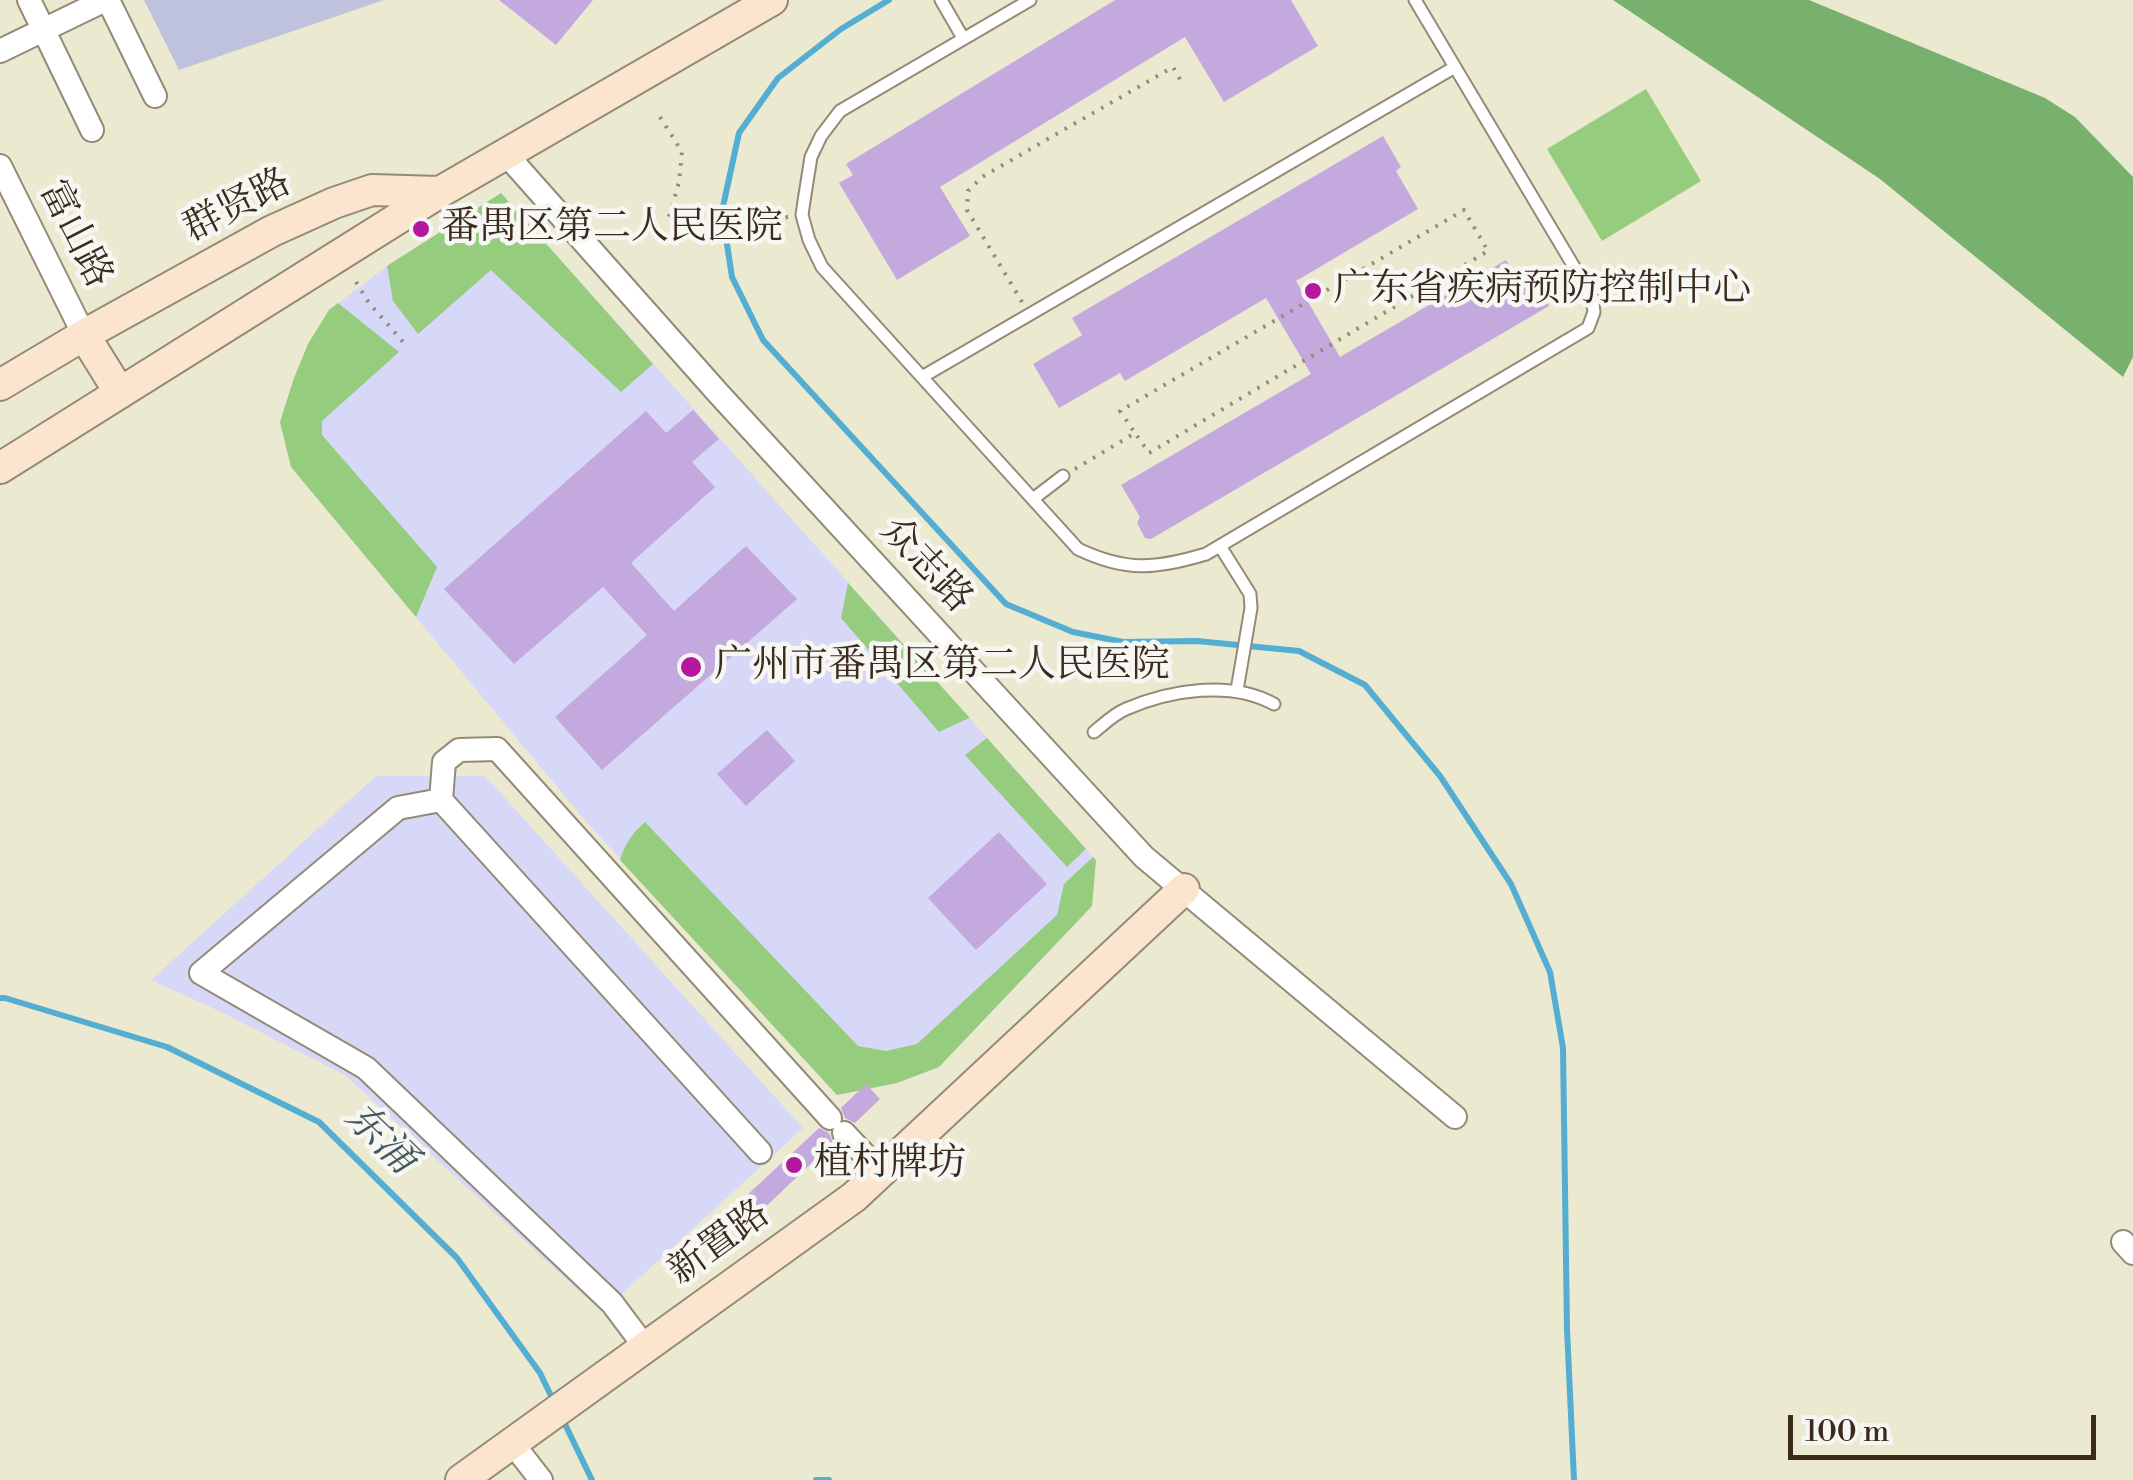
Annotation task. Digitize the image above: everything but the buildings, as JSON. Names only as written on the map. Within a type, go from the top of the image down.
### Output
[{"type":"street","points":[[29,0],[92,130]]},
{"type":"street","points":[[0,51],[107,0],[156,96]]},
{"type":"street","points":[[0,468],[440,192],[772,0]]},
{"type":"street","name":"众志路","points":[[505,153],[718,394],[1144,857],[1455,1117]]},
{"type":"street","name":"富山路","points":[[0,166],[84,335]]},
{"type":"street","name":"群贤路","points":[[0,385],[272,231],[372,190],[440,192]]},
{"type":"street","points":[[84,335],[120,393]]},
{"type":"street","points":[[760,1152],[441,800],[444,762],[459,750],[497,749],[881,1172]]},
{"type":"street","points":[[441,800],[398,808],[202,973],[366,1068],[612,1303],[645,1348]]},
{"type":"street","name":"新置路","points":[[462,1480],[854,1197],[1184,889]]},
{"type":"street","points":[[513,1444],[542,1480]]},
{"type":"lane","points":[[1030,0],[840,111],[821,136],[811,158],[802,216],[808,240],[822,268],[1078,549],[1105,562],[1138,566],[1171,564],[1206,554],[1588,328],[1594,312],[1592,297],[1415,0]]},
{"type":"lane","points":[[944,5],[964,38]]},
{"type":"lane","points":[[922,378],[1455,67]]},
{"type":"lane","points":[[1032,499],[1063,476]]},
{"type":"lane","points":[[1220,546],[1250,594],[1252,608],[1237,690]]},
{"type":"lane","points":[[1094,732],[1122,710],[1164,696],[1237,690],[1257,694],[1274,704]]},
{"type":"path","points":[[1030,315],[968,210],[968,192],[982,176],[1172,67],[1182,83]]},
{"type":"path","points":[[660,116],[682,152],[668,220],[691,228],[802,216]]},
{"type":"path","points":[[1464,210],[1488,251],[1149,453],[1135,433],[1120,411],[1464,210]]},
{"type":"path","points":[[356,282],[368,303],[404,344]]},
{"type":"path","points":[[1063,476],[1135,433]]},
{"type":"shaded area","points":[[144,0],[384,0],[179,70]]},
{"type":"shaded area","name":"广州市番禺区第二人民医院","points":[[501,193],[1096,860],[1092,906],[939,1067],[897,1083],[837,1095],[583,818],[291,467],[280,422],[308,344],[329,310],[387,266]]},
{"type":"shaded area","points":[[376,776],[485,776],[803,1128],[602,1312],[345,1075],[151,980]]},
{"type":"green space","points":[[1613,0],[1809,0],[2045,98],[2075,117],[2133,177],[2133,357],[2123,377],[1880,179]]},
{"type":"green space","points":[[1646,89],[1701,181],[1602,241],[1547,149]]},
{"type":"green space","points":[[501,193],[653,364],[621,392],[491,270],[418,334],[393,301],[387,266]]},
{"type":"green space","points":[[338,303],[399,352],[322,421],[322,435],[437,567],[416,617],[291,467],[280,422],[308,344],[329,310]]},
{"type":"green space","points":[[848,583],[969,718],[939,732],[841,618]]},
{"type":"green space","points":[[987,738],[1086,849],[1067,867],[965,755]]},
{"type":"green space","points":[[645,822],[858,1046],[886,1051],[917,1044],[1057,915],[1064,884],[1093,857],[1096,860],[1092,906],[939,1067],[897,1083],[837,1095],[620,860],[630,839]]},
{"type":"waterway","points":[[889,0],[841,29],[778,78],[739,133],[722,211],[732,277],[763,340],[1006,604],[1073,632],[1123,642],[1197,641],[1299,651],[1365,685],[1440,776],[1511,884],[1550,972],[1563,1048],[1567,1329],[1574,1480]]},
{"type":"waterway","name":"东涌","points":[[0,998],[167,1047],[319,1122],[457,1258],[540,1373],[554,1402]]},
{"type":"waterway","name":"东涌","points":[[562,1418],[592,1480]]},
{"type":"waterway","name":"东涌","points":[[816,1480],[829,1480]]},
{"type":"place","name":"番禺区第二人民医院","points":[[421,229]]},
{"type":"place","name":"广东省疾病预防控制中心","points":[[1313,291]]},
{"type":"place","name":"广州市番禺区第二人民医院","points":[[691,667]]},
{"type":"place","name":"植村牌坊","points":[[794,1165]]}]
